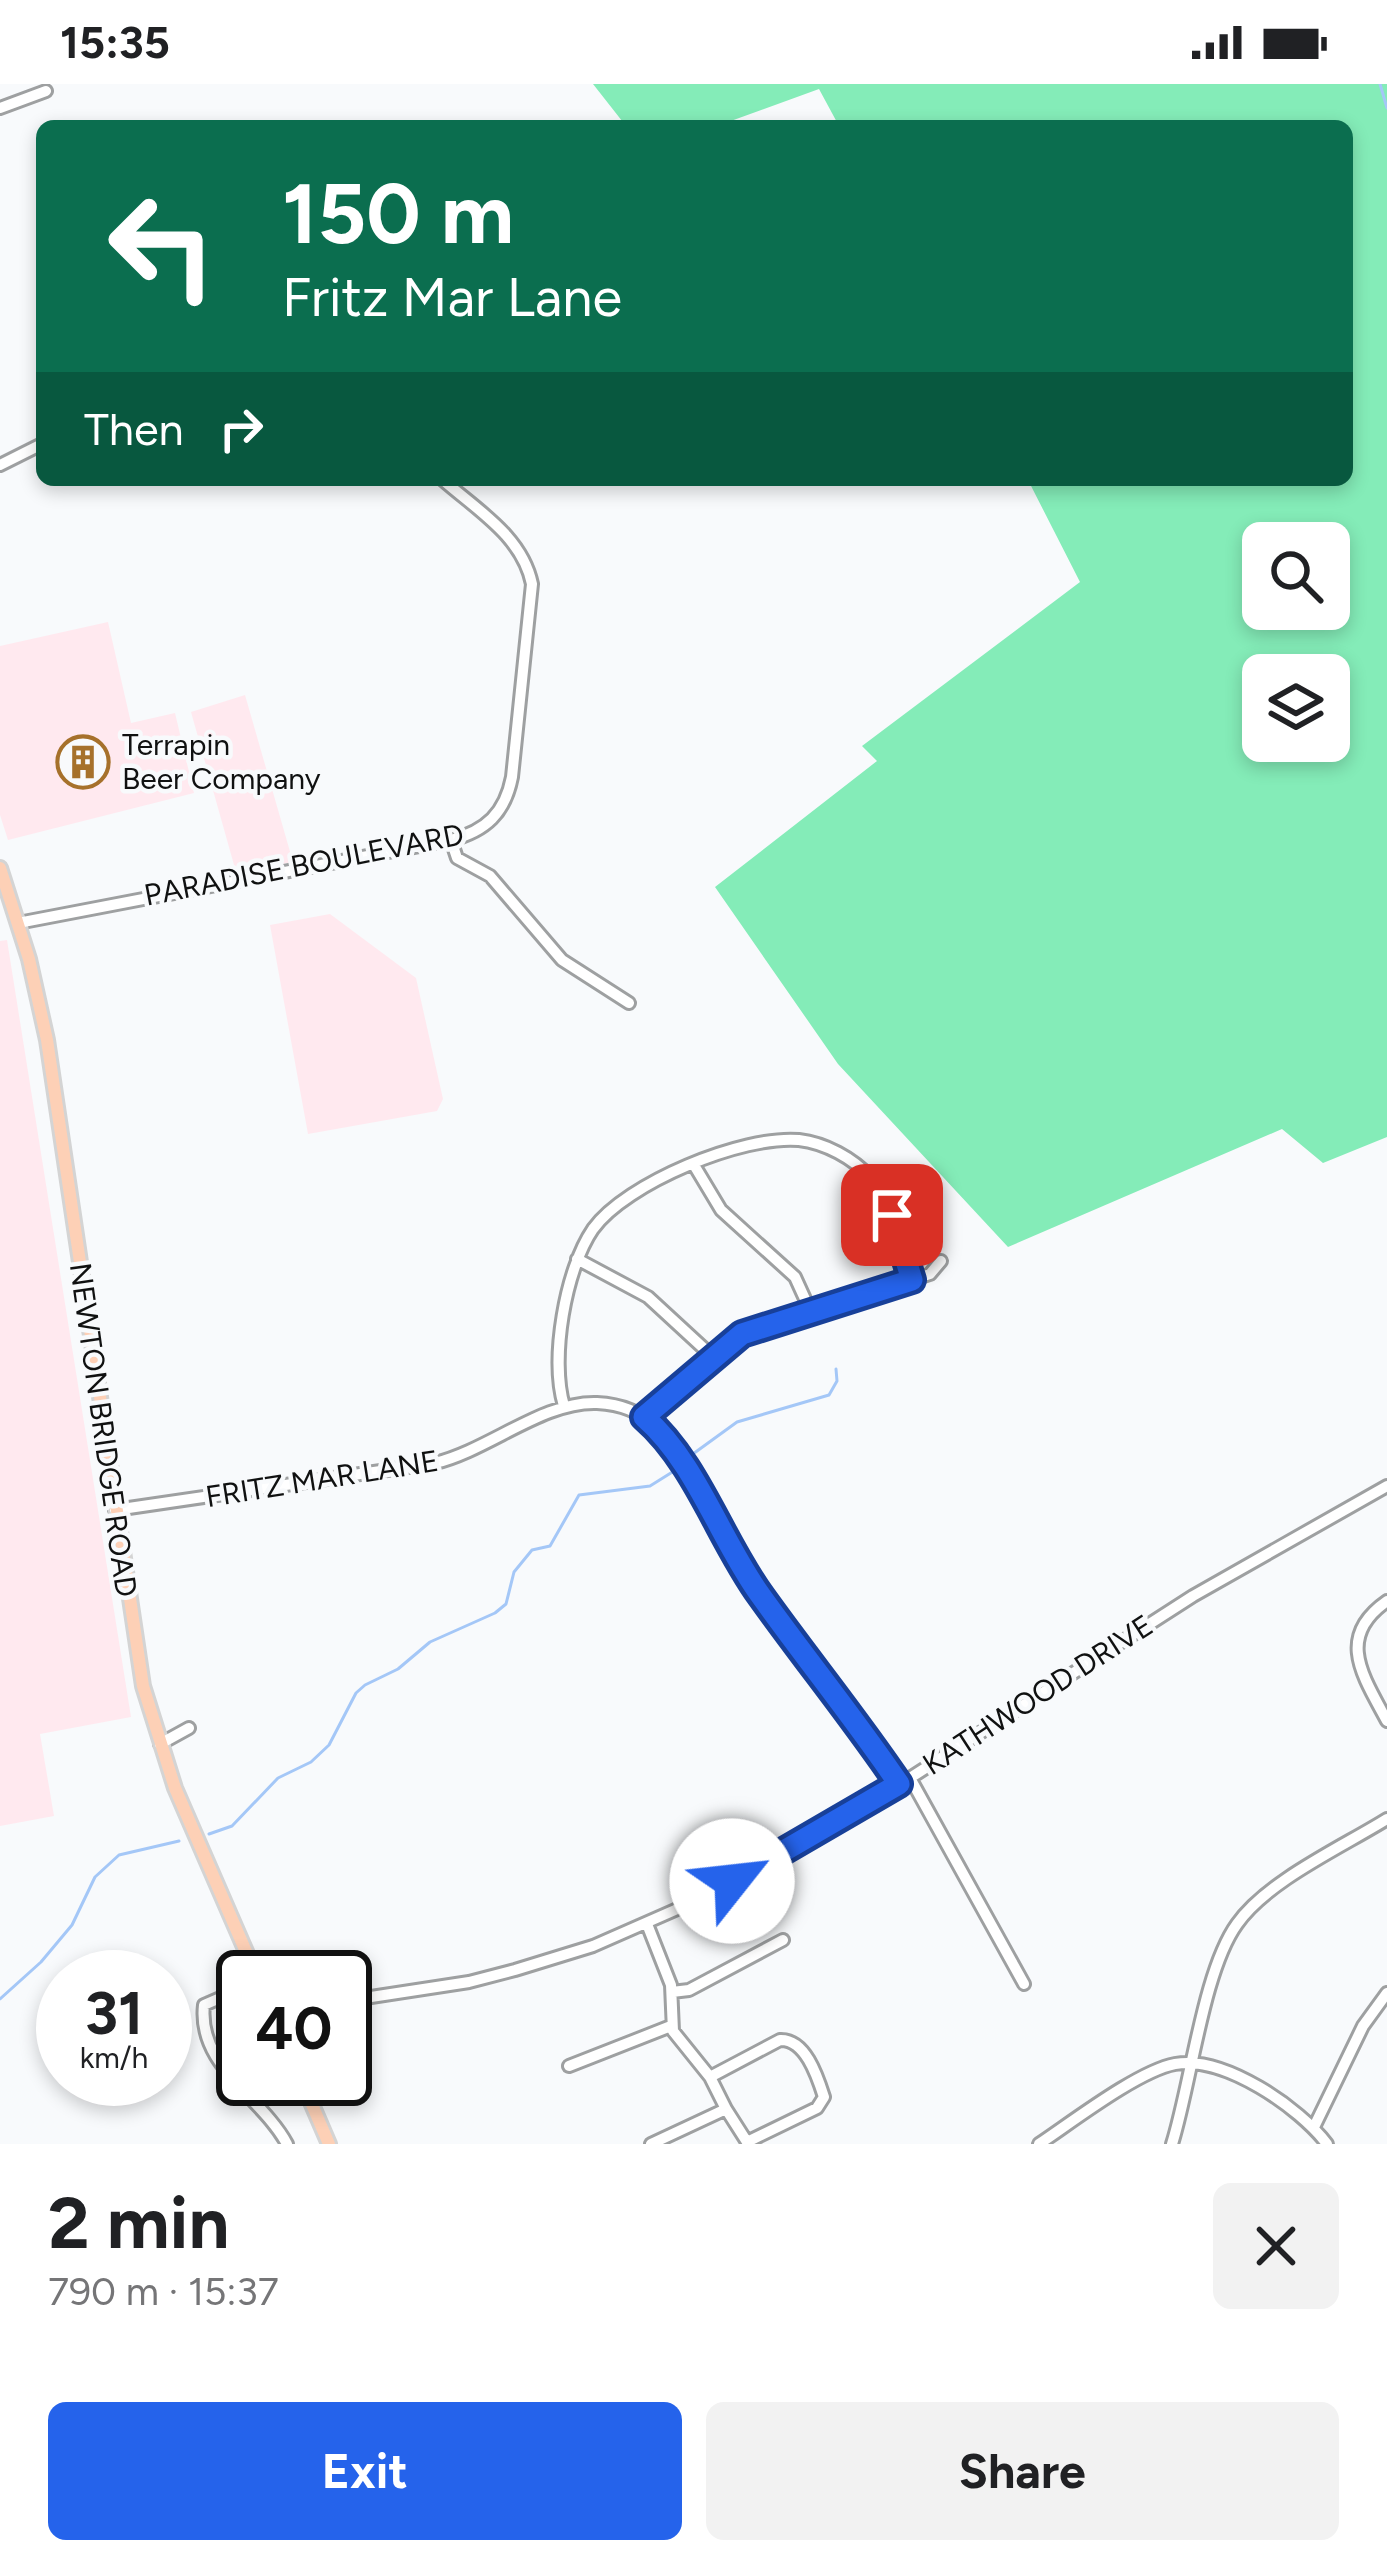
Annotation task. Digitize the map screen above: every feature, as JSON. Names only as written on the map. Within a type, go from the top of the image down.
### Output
[{"type":"main road","name":"NEWTON BRIDGE ROAD","points":[[0,868],[50,1058],[134,1645],[160,1744],[245,1950]]},
{"type":"main road","points":[[313,2106],[329,2144]]},
{"type":"street","points":[[0,108],[46,91]]},
{"type":"street","points":[[0,465],[36,447]]},
{"type":"street","name":"PARADISE BOULEVARD","points":[[18,923],[451,840],[489,823],[509,791],[532,584],[514,541],[449,486]]},
{"type":"street","points":[[451,840],[457,858],[490,876],[562,960],[629,1003]]},
{"type":"street","points":[[564,1406],[560,1359],[568,1285],[594,1228],[618,1202],[653,1180],[694,1165],[775,1141],[806,1141],[845,1157],[869,1177],[886,1201],[912,1280]]},
{"type":"street","points":[[694,1165],[722,1210],[796,1277],[811,1310]]},
{"type":"street","points":[[578,1259],[648,1297],[712,1357]]},
{"type":"street","points":[[941,1261],[930,1274],[742,1334],[644,1417],[665,1439],[761,1596],[905,1780],[1024,1984]]},
{"type":"street","name":"FRITZ MAR LANE","points":[[115,1510],[435,1463],[474,1450],[564,1406],[606,1403],[644,1417]]},
{"type":"street","name":"KATHWOOD DRIVE","points":[[372,1997],[470,1982],[647,1924],[784,1852],[1192,1596],[1387,1486]]},
{"type":"street","points":[[1387,1601],[1366,1619],[1357,1642],[1362,1673],[1387,1720]]},
{"type":"street","points":[[160,1744],[189,1728]]},
{"type":"street","points":[[1172,2144],[1220,1960],[1236,1925],[1277,1888],[1387,1819]]},
{"type":"street","points":[[647,1924],[672,1992],[671,2026],[710,2078],[747,2142],[817,2108],[824,2097],[800,2046],[792,2040],[780,2040],[710,2078]]},
{"type":"street","points":[[672,1992],[689,1990],[783,1940]]},
{"type":"street","points":[[1314,2127],[1363,2026],[1387,1993]]},
{"type":"street","points":[[216,2000],[204,2005],[207,2034],[216,2056]]},
{"type":"street","points":[[569,2066],[671,2026]]},
{"type":"street","points":[[1039,2144],[1155,2071],[1180,2063],[1194,2063],[1247,2081],[1314,2127],[1327,2144]]},
{"type":"street","points":[[257,2106],[287,2144]]},
{"type":"street","points":[[651,2144],[726,2109]]},
{"type":"shaded area","points":[[108,622],[131,723],[175,713],[194,793],[8,840],[0,815],[0,646]]},
{"type":"shaded area","points":[[245,695],[293,862],[236,872],[191,712]]},
{"type":"shaded area","points":[[330,914],[416,978],[443,1099],[437,1111],[308,1134],[270,925]]},
{"type":"shaded area","points":[[7,940],[131,1717],[40,1734],[54,1816],[0,1826],[0,941]]},
{"type":"green space","points":[[593,84],[1387,84],[1387,1137],[1323,1163],[1282,1129],[1008,1247],[838,1064],[715,887],[877,761],[862,746],[1080,582],[1031,486],[1353,486],[1353,120],[836,120],[819,89],[734,120],[621,120]]},
{"type":"waterway","points":[[1380,84],[1387,108]]},
{"type":"waterway","points":[[686,1459],[737,1422],[829,1395],[837,1381],[836,1369]]},
{"type":"waterway","points":[[209,1834],[232,1826],[278,1778],[311,1762],[329,1745],[356,1693],[365,1685],[398,1669],[430,1642],[506,1604],[514,1572],[532,1550],[550,1546],[579,1495],[650,1486],[674,1471]]},
{"type":"waterway","points":[[0,1999],[72,1925],[95,1877],[119,1855],[179,1841]]},
{"type":"place","name":"Terrapin Beer Company","points":[[83,762]]},
{"type":"route","points":[[732,1881],[899,1784],[849,1709],[761,1596],[665,1439],[644,1417],[742,1334],[912,1280],[892,1215]]}]
